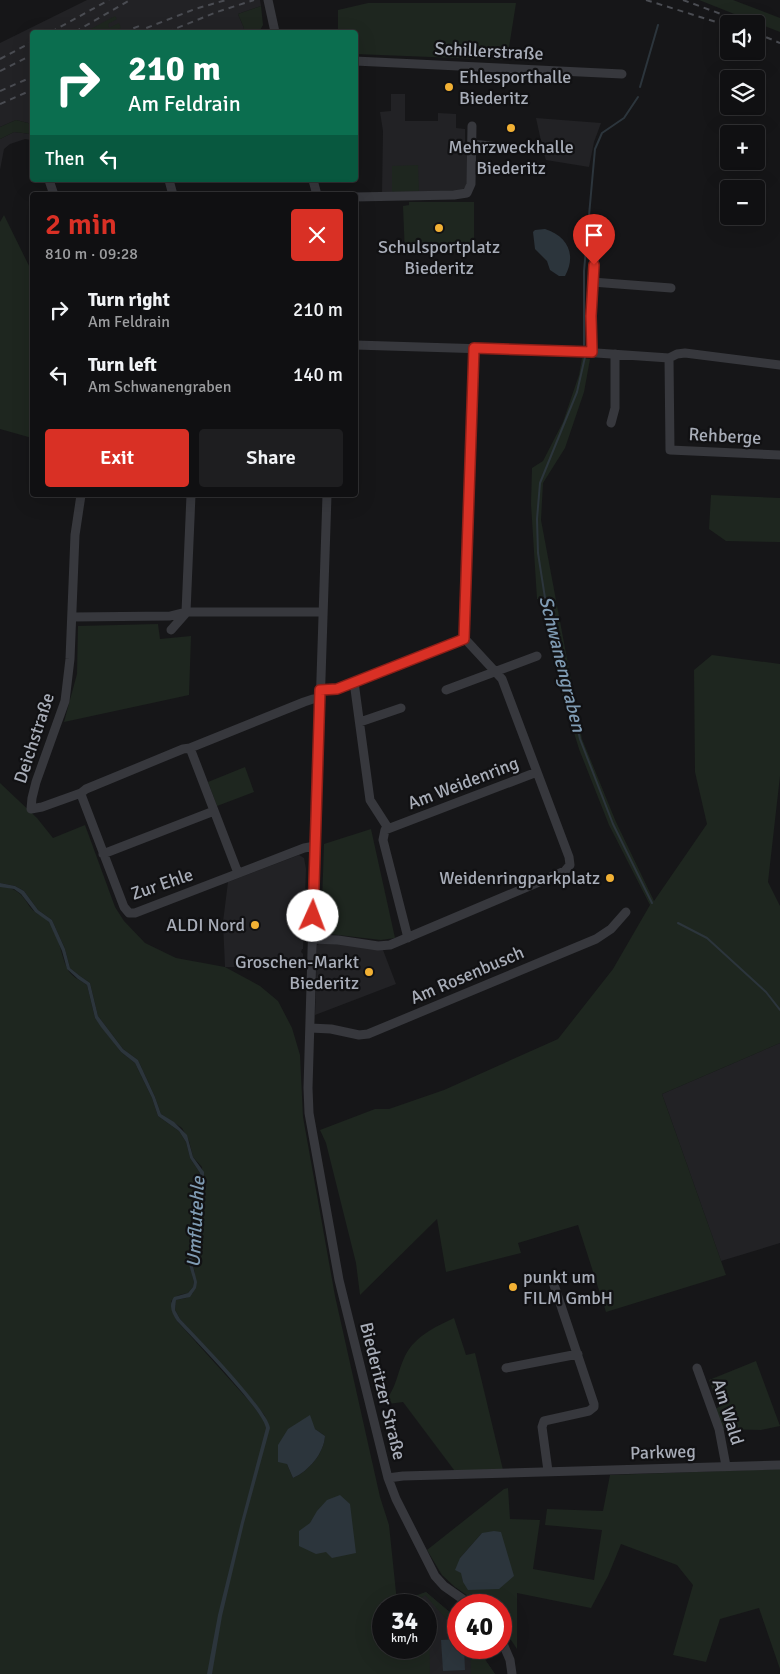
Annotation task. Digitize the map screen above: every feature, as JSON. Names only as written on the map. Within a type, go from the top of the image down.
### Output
[{"type":"street","points":[[268,0],[274,30]]},
{"type":"street","name":"Schillerstraße","points":[[358,61],[622,74]]},
{"type":"street","points":[[358,197],[467,193],[471,184],[472,126]]},
{"type":"street","points":[[472,144],[534,149]]},
{"type":"street","points":[[592,352],[591,316],[595,249]]},
{"type":"street","points":[[592,282],[671,288]]},
{"type":"street","points":[[358,345],[592,352],[669,358],[676,354],[685,353],[780,366]]},
{"type":"street","points":[[464,639],[474,348]]},
{"type":"street","points":[[611,423],[615,408],[615,354]]},
{"type":"street","name":"Rehberge","points":[[669,358],[670,450],[780,455]]},
{"type":"street","name":"Deichstraße","points":[[80,497],[75,535],[70,659],[65,701],[36,782],[31,809],[81,793]]},
{"type":"street","points":[[171,630],[186,612],[191,497]]},
{"type":"street","name":"Biederitzer Straße","points":[[327,497],[308,1104],[316,1160],[343,1295],[388,1478],[392,1491],[433,1573],[444,1586],[455,1594]]},
{"type":"street","points":[[72,616],[170,616],[186,612],[323,612]]},
{"type":"street","points":[[464,639],[469,642],[502,679],[537,772]]},
{"type":"street","points":[[81,793],[83,790],[183,749],[190,748],[464,639]]},
{"type":"street","points":[[446,690],[537,656]]},
{"type":"street","points":[[354,682],[370,800],[388,828],[384,832],[383,838],[408,938]]},
{"type":"street","points":[[360,722],[401,708]]},
{"type":"street","points":[[190,748],[238,873]]},
{"type":"street","name":"Am Weidenring","points":[[312,939],[390,945],[565,871],[569,867],[569,858],[537,772],[388,828]]},
{"type":"street","name":"Zur Ehle","points":[[81,793],[124,907],[129,913],[135,913],[308,846],[316,846]]},
{"type":"street","points":[[103,854],[214,811]]},
{"type":"street","name":"Am Rosenbusch","points":[[310,1028],[331,1029],[364,1036],[596,938],[611,929],[626,912]]},
{"type":"street","points":[[548,1471],[542,1427],[544,1421],[589,1410],[594,1407],[593,1399],[552,1279]]},
{"type":"street","points":[[506,1368],[578,1354]]},
{"type":"street","name":"Am Wald","points":[[697,1368],[719,1429],[726,1466]]},
{"type":"street","name":"Parkweg","points":[[388,1478],[548,1471],[780,1465]]},
{"type":"street","points":[[508,1659],[512,1674]]},
{"type":"shaded area","points":[[87,0],[260,0],[261,6],[238,14],[244,30],[30,30],[30,124],[16,120],[0,127],[0,43]]},
{"type":"shaded area","points":[[699,0],[733,0],[780,18],[780,32],[765,26],[765,15],[737,15]]},
{"type":"shaded area","points":[[368,3],[516,3],[507,60],[358,54],[358,30],[338,30],[338,10]]},
{"type":"shaded area","points":[[261,6],[263,25],[260,30],[244,30],[238,14]]},
{"type":"shaded area","points":[[115,16],[117,19],[108,24],[109,28],[119,23],[121,28],[116,30],[89,30]]},
{"type":"shaded area","points":[[391,94],[405,94],[405,121],[438,121],[438,113],[456,114],[456,128],[465,129],[467,184],[463,190],[455,192],[382,193],[383,131],[380,112],[391,111]]},
{"type":"shaded area","points":[[536,118],[601,123],[594,142],[589,167],[546,160]]},
{"type":"shaded area","points":[[16,120],[30,124],[30,134],[14,132],[0,139],[0,127]]},
{"type":"shaded area","points":[[14,132],[30,134],[30,140],[25,139],[10,144],[4,149],[0,170],[0,139]]},
{"type":"shaded area","points":[[418,165],[419,191],[392,192],[392,166]]},
{"type":"shaded area","name":"Schulsportplatz Biederitz","points":[[409,202],[474,202],[474,250],[405,255],[403,206],[409,205]]},
{"type":"shaded area","points":[[4,215],[30,268],[30,437],[0,429],[0,222]]},
{"type":"shaded area","points":[[545,229],[559,236],[568,247],[570,260],[565,276],[559,276],[550,270],[547,261],[535,249],[533,232]]},
{"type":"shaded area","points":[[582,358],[590,359],[584,392],[565,448],[543,483],[541,520],[582,739],[616,822],[654,901],[707,824],[695,772],[694,670],[712,655],[780,664],[780,776],[768,882],[780,906],[780,1043],[662,1094],[726,1275],[606,1312],[578,1225],[518,1243],[521,1253],[446,1272],[437,1219],[360,1295],[356,1263],[326,1143],[320,1130],[375,1109],[389,1109],[444,1090],[558,1039],[613,969],[650,905],[609,825],[579,749],[559,684],[558,655],[548,633],[542,599],[537,599],[531,504],[532,468],[543,461],[563,422],[579,375]]},
{"type":"shaded area","points":[[711,495],[780,498],[780,542],[726,541],[709,529]]},
{"type":"shaded area","points":[[158,624],[160,639],[191,636],[189,695],[64,722],[77,674],[78,626]]},
{"type":"shaded area","points":[[245,767],[254,792],[217,806],[208,782]]},
{"type":"shaded area","points":[[0,783],[37,818],[53,838],[85,825],[115,907],[124,921],[145,943],[176,958],[225,967],[260,986],[278,1001],[292,1028],[300,1055],[303,1117],[335,1296],[380,1497],[389,1525],[396,1594],[372,1594],[372,1659],[430,1659],[430,1674],[0,1674],[0,887],[10,888],[18,892],[32,909],[52,926],[68,971],[87,985],[95,1018],[121,1052],[135,1063],[152,1098],[158,1116],[179,1131],[186,1142],[190,1158],[200,1173],[201,1182],[197,1207],[196,1235],[191,1251],[192,1274],[194,1282],[193,1287],[188,1293],[179,1295],[171,1301],[177,1321],[251,1403],[266,1423],[265,1416],[253,1401],[180,1319],[175,1310],[176,1300],[186,1298],[193,1293],[195,1273],[192,1262],[203,1197],[202,1167],[193,1157],[189,1141],[182,1128],[161,1114],[138,1060],[123,1049],[98,1016],[90,983],[70,968],[65,949],[52,920],[38,910],[24,891],[15,886],[0,883]],"holes":[[[315,1429],[325,1436],[315,1461],[305,1471],[293,1478],[287,1464]]]},
{"type":"shaded area","points":[[371,829],[395,938],[381,940],[321,933],[324,844]]},
{"type":"shaded area","points":[[299,855],[304,858],[306,869],[303,949],[301,952],[303,954],[303,967],[225,967],[223,922],[228,882]]},
{"type":"shaded area","points":[[0,883],[15,886],[24,891],[38,910],[52,920],[65,949],[70,968],[90,983],[98,1016],[123,1049],[138,1060],[161,1114],[174,1122],[187,1135],[193,1157],[204,1172],[200,1235],[192,1262],[197,1282],[196,1288],[190,1297],[176,1300],[175,1310],[180,1319],[245,1390],[266,1419],[270,1428],[244,1523],[222,1616],[212,1674],[207,1674],[218,1615],[266,1428],[254,1406],[177,1321],[171,1309],[174,1297],[188,1293],[193,1287],[194,1282],[188,1261],[196,1235],[197,1207],[201,1182],[200,1173],[190,1158],[186,1142],[179,1131],[158,1116],[152,1098],[135,1063],[121,1052],[95,1018],[87,985],[67,969],[62,951],[49,922],[35,912],[21,894],[14,889],[0,887]]},
{"type":"shaded area","points":[[339,944],[383,950],[396,984],[315,1015],[317,945]]},
{"type":"shaded area","points":[[780,1043],[780,1243],[721,1261],[662,1094]]},
{"type":"shaded area","points":[[454,1318],[466,1355],[475,1353],[503,1470],[454,1470],[403,1402],[381,1405],[390,1394],[405,1356],[414,1343],[433,1329]]},
{"type":"shaded area","points":[[756,1361],[780,1426],[761,1430],[722,1429],[715,1409],[719,1407],[709,1380]]},
{"type":"shaded area","points":[[310,1415],[315,1429],[325,1436],[324,1442],[315,1461],[305,1471],[293,1478],[287,1464],[278,1462],[278,1445],[288,1429]]},
{"type":"shaded area","points":[[780,1469],[780,1669],[759,1608],[720,1619],[706,1662],[673,1655],[693,1585],[677,1565],[621,1544],[608,1576],[591,1608],[517,1593],[517,1649],[512,1642],[512,1594],[465,1594],[442,1575],[427,1550],[504,1489],[508,1488],[510,1519],[540,1520],[533,1569],[594,1580],[602,1530],[545,1525],[547,1509],[603,1511],[610,1475]],"holes":[[[482,1533],[463,1582],[460,1558]]]},
{"type":"shaded area","points":[[340,1495],[350,1504],[356,1553],[332,1558],[326,1552],[316,1554],[299,1546],[299,1531],[310,1523],[317,1511],[327,1500]]},
{"type":"shaded area","points":[[501,1532],[514,1576],[499,1589],[468,1590],[463,1582],[461,1573],[455,1570],[460,1558],[482,1533]]},
{"type":"shaded area","points":[[437,1601],[447,1610],[447,1659],[485,1659],[495,1674],[409,1674],[419,1659],[437,1659]]},
{"type":"shaded area","points":[[437,1601],[447,1610],[446,1619],[437,1609]]},
{"type":"shaded area","points":[[441,1640],[447,1640],[447,1659],[464,1659],[465,1670],[443,1671]]},
{"type":"shaded area","points":[[470,1659],[485,1659],[495,1674],[471,1674]]},
{"type":"waterway","name":"Schwanengraben","points":[[640,87],[658,25]]},
{"type":"waterway","name":"Schwanengraben","points":[[584,345],[584,271],[595,149],[602,133],[624,118],[638,97]]},
{"type":"waterway","name":"Schwanengraben","points":[[585,357],[577,392],[540,483],[537,519],[538,553],[550,630],[560,651],[580,739],[613,824],[652,903]]},
{"type":"waterway","name":"Schwanengraben","points":[[678,923],[707,938],[766,992],[780,1010]]},
{"type":"railway","points":[[55,30],[109,0]]},
{"type":"railway","points":[[78,30],[130,0]]},
{"type":"railway","points":[[141,30],[195,9],[226,0]]},
{"type":"railway","points":[[172,30],[254,0]]},
{"type":"railway","points":[[646,0],[720,23]]},
{"type":"railway","points":[[683,0],[724,15]]},
{"type":"railway","points":[[128,30],[142,25]]},
{"type":"railway","points":[[765,37],[780,43]]},
{"type":"railway","points":[[0,59],[30,43]]},
{"type":"railway","points":[[0,71],[30,56]]},
{"type":"railway","points":[[0,91],[30,78]]},
{"type":"railway","points":[[0,104],[30,91]]},
{"type":"place","name":"Ehlesporthalle Biederitz","points":[[449,87]]},
{"type":"place","name":"Mehrzweckhalle Biederitz","points":[[511,128]]},
{"type":"place","name":"Schulsportplatz Biederitz","points":[[439,228]]},
{"type":"place","name":"Weidenringparkplatz","points":[[610,878]]},
{"type":"place","name":"ALDI Nord","points":[[255,925]]},
{"type":"place","name":"Groschen-Markt Biederitz","points":[[369,972]]},
{"type":"place","name":"punkt um FILM GmbH","points":[[513,1287]]},
{"type":"route","points":[[313,916],[320,690],[337,689],[464,639],[474,348],[592,352],[591,316],[594,265]]},
{"type":"water label","name":"Umflutehle","points":[[196,1222]]}]
